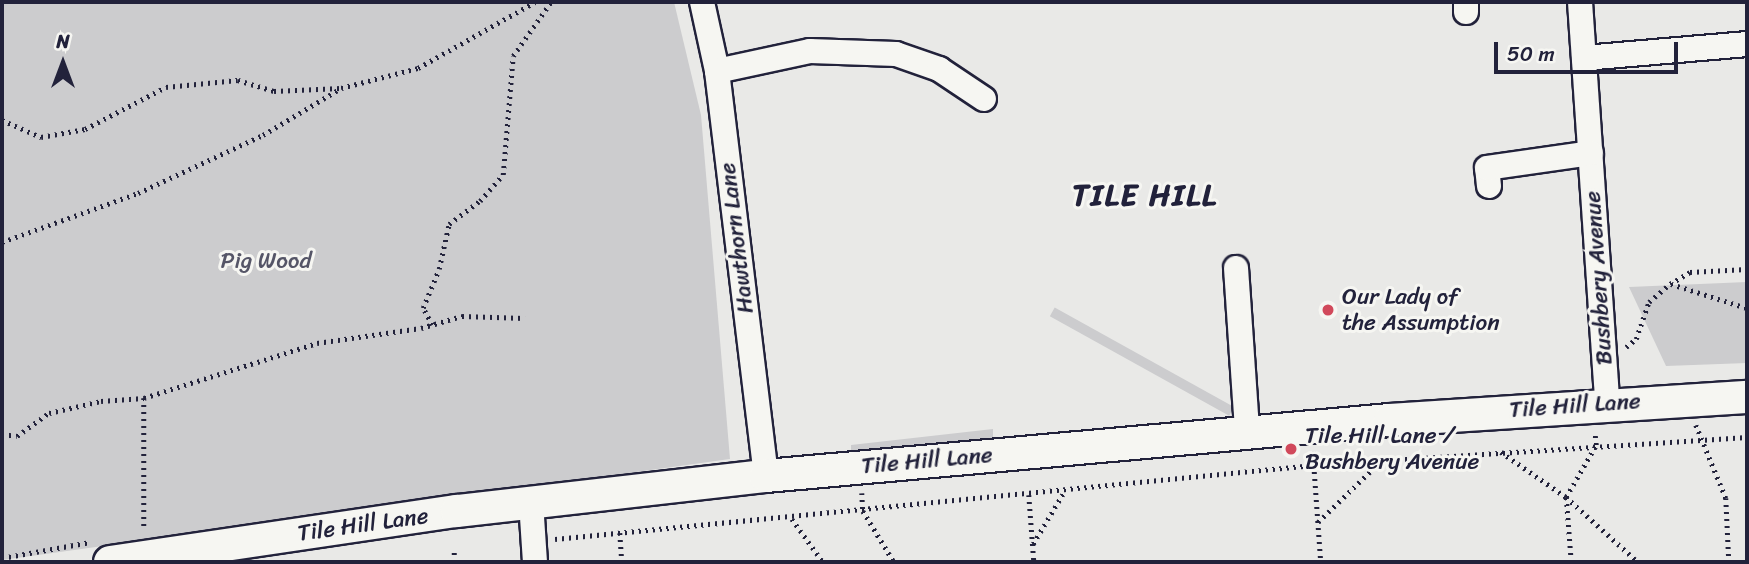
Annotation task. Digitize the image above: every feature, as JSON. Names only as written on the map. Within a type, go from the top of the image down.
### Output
[{"type":"main road","name":"Tile Hill Lane","points":[[110,562],[531,502],[766,476],[1247,432],[1607,403],[1747,397]]},
{"type":"street","name":"Hawthorn Lane","points":[[702,2],[717,71],[766,476]]},
{"type":"street","name":"Bushbery Avenue","points":[[1580,2],[1607,403]]},
{"type":"street","points":[[1584,58],[1747,44]]},
{"type":"street","points":[[717,71],[810,51],[896,54],[939,69],[985,99]]},
{"type":"street","points":[[1489,186],[1487,168],[1591,153]]},
{"type":"street","points":[[1236,268],[1247,432]]},
{"type":"street","points":[[531,502],[534,552]]},
{"type":"path","points":[[2,120],[41,137],[85,129],[166,87],[238,80],[274,91],[341,88],[418,68],[535,2]]},
{"type":"path","points":[[432,325],[423,308],[439,269],[449,224],[503,175],[513,56],[551,2]]},
{"type":"path","points":[[2,242],[138,193],[263,135],[341,88]]},
{"type":"path","points":[[1605,366],[1636,339],[1649,302],[1670,284],[1690,272],[1747,269]]},
{"type":"path","points":[[1670,284],[1747,308]]},
{"type":"path","points":[[2,434],[17,436],[50,413],[101,401],[144,398],[317,343],[432,325],[462,316],[525,318]]},
{"type":"path","points":[[144,398],[144,533]]},
{"type":"path","points":[[1570,406],[1572,423],[1595,422],[1596,444],[1566,497],[1571,562]]},
{"type":"path","points":[[534,552],[620,533],[1314,466],[1596,444],[1747,437]]},
{"type":"path","points":[[1702,439],[1726,498],[1729,562]]},
{"type":"path","points":[[1312,443],[1321,562]]},
{"type":"path","points":[[1501,452],[1566,497],[1638,562]]},
{"type":"path","points":[[1318,522],[1381,461]]},
{"type":"path","points":[[846,469],[847,487],[861,486],[863,511],[894,562]]},
{"type":"path","points":[[1033,545],[1065,491]]},
{"type":"path","points":[[1029,495],[1034,562]]},
{"type":"path","points":[[792,518],[823,562]]},
{"type":"path","points":[[620,533],[622,562]]},
{"type":"path","points":[[454,551],[454,562]]},
{"type":"green space","name":"Pig Wood","points":[[2,2],[674,2],[701,115],[730,459],[2,560]]},
{"type":"green space","points":[[1747,282],[1747,363],[1666,366],[1629,287]]},
{"type":"green space","points":[[1055,308],[1234,407],[1229,416],[1050,316]]},
{"type":"green space","points":[[993,429],[993,438],[851,452],[851,445]]},
{"type":"place","name":"Our Lady of the Assumption","points":[[1328,310]]},
{"type":"place","name":"Tile Hill Lane / Bushbery Avenue","points":[[1291,449]]},
{"type":"district","name":"TILE HILL","points":[[1145,195]]}]
